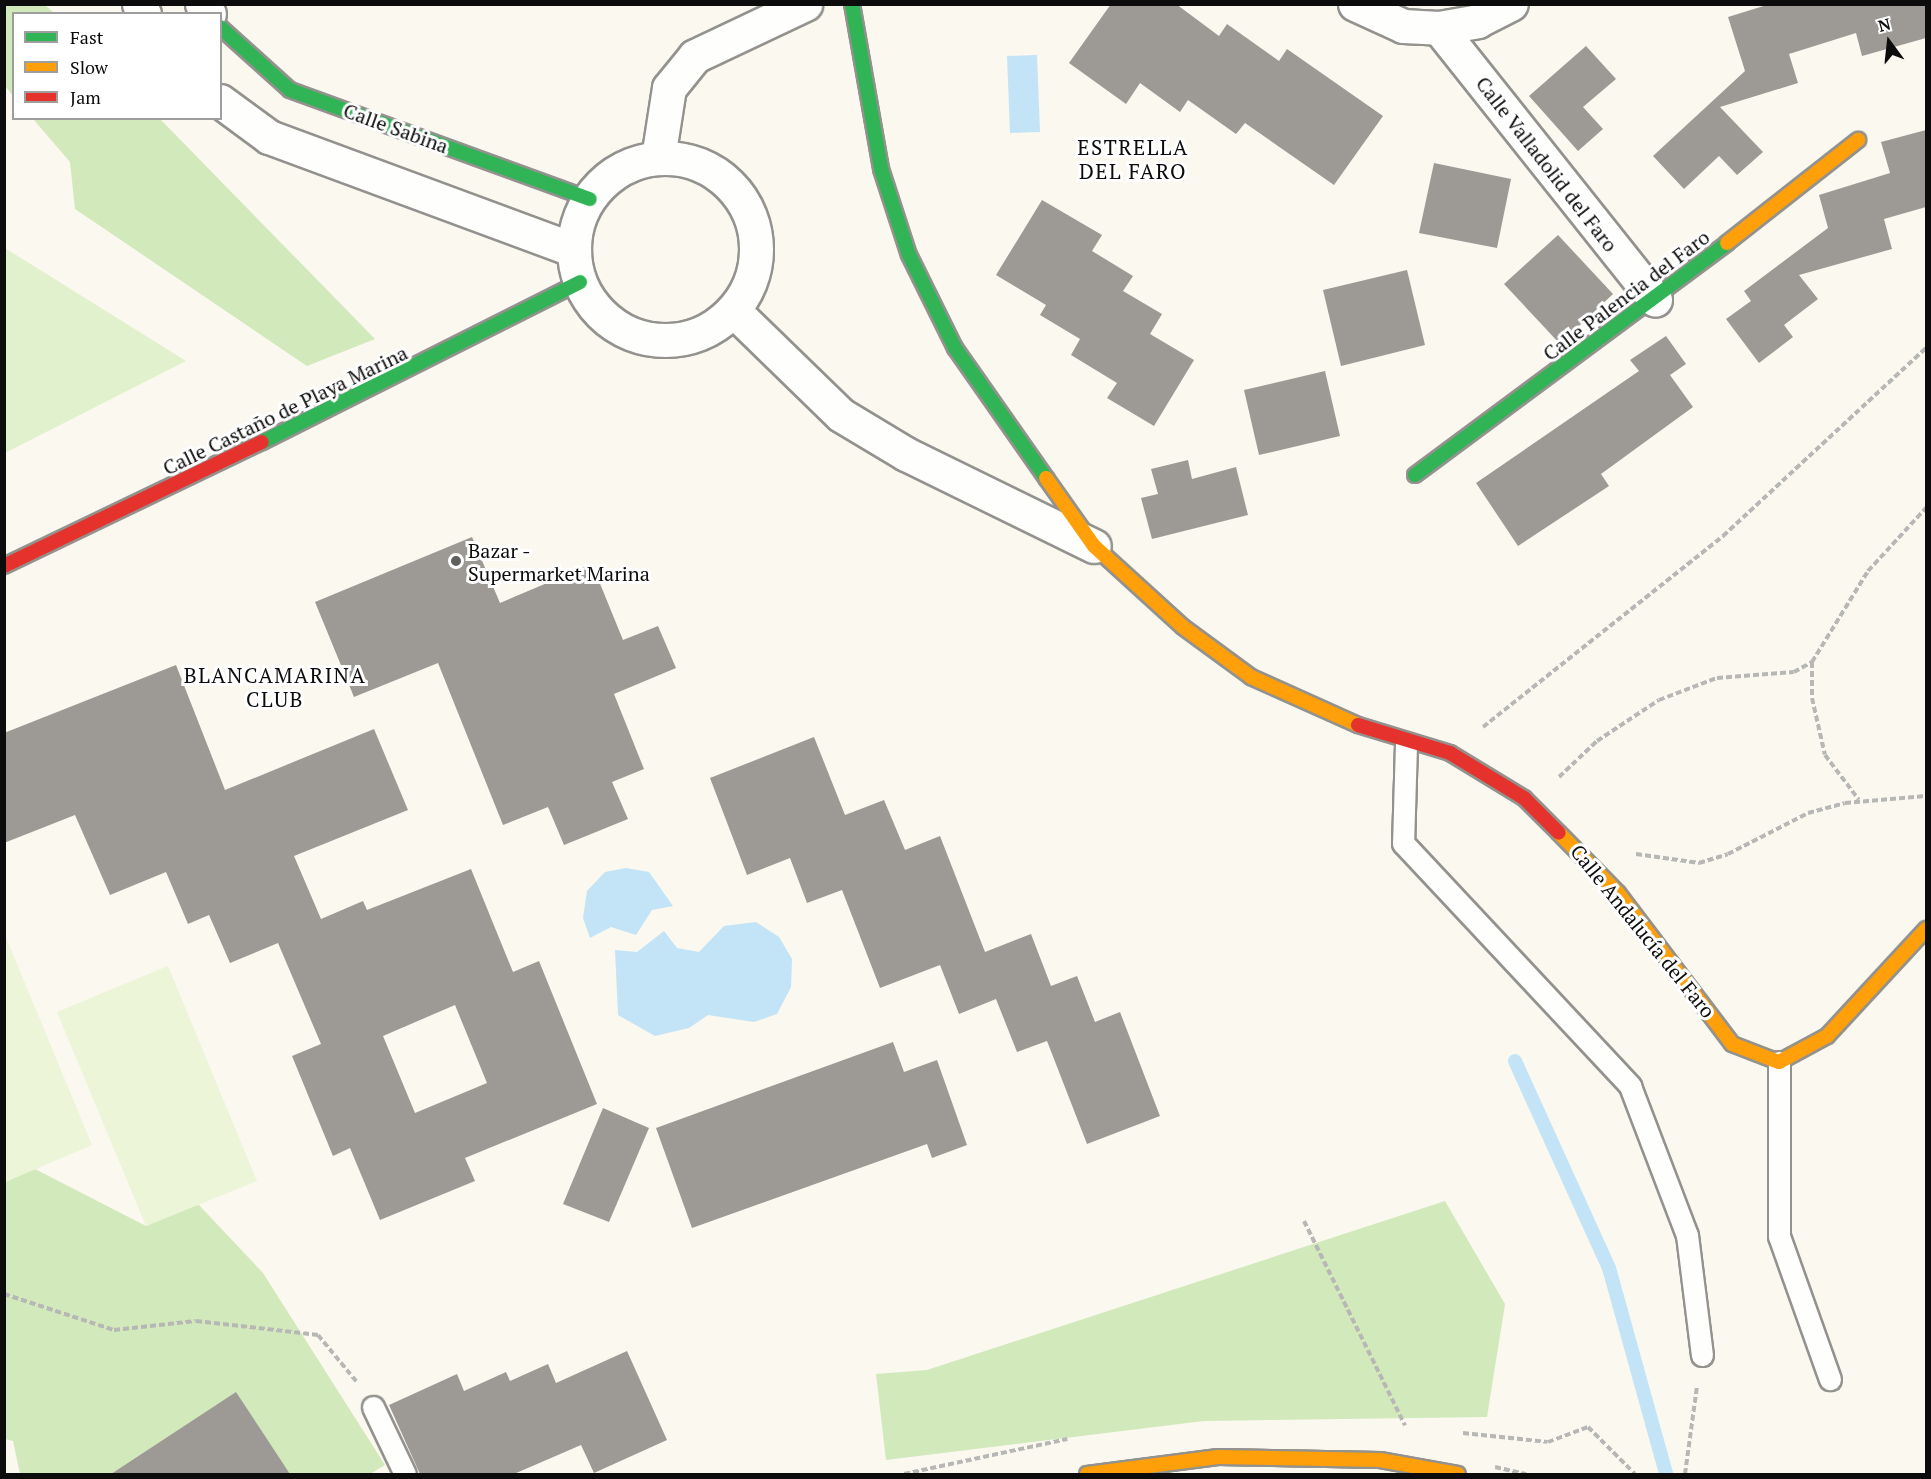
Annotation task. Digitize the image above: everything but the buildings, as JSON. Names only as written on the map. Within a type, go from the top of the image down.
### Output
[{"type":"main road","name":"Calle Andalucía del Faro","points":[[852,4],[881,169],[909,255],[955,348],[1094,546],[1184,627],[1251,677],[1344,722],[1406,744],[1450,753],[1487,772],[1530,804],[1568,837],[1618,893],[1732,1044],[1779,1062]]},
{"type":"main road","name":"Calle Sabina","points":[[222,29],[290,90],[590,199]]},
{"type":"main road","name":"Calle Palencia del Faro","points":[[1415,475],[1656,300],[1858,140]]},
{"type":"main road","name":"Calle Castaño de Playa Marina","points":[[4,566],[384,384],[580,282]]},
{"type":"main road","points":[[1779,1062],[1827,1036],[1926,929]]},
{"type":"main road","points":[[1087,1474],[1218,1457],[1380,1460],[1458,1474]]},
{"type":"street","points":[[658,158],[669,87],[695,56],[805,4]]},
{"type":"street","points":[[1355,4],[1403,27],[1440,28],[1477,21],[1511,4]]},
{"type":"street","name":"Calle Valladolid del Faro","points":[[1440,28],[1656,300]]},
{"type":"street","points":[[222,102],[269,137],[574,250]]},
{"type":"street","points":[[658,158],[699,165],[718,173],[741,196],[754,225],[758,256],[750,287],[734,311],[711,329],[683,339],[654,340],[626,333],[602,316],[580,282],[574,250],[590,199],[600,183],[627,165],[658,158]]},
{"type":"street","points":[[734,311],[841,415],[906,454],[1094,546]]},
{"type":"lane","points":[[1406,744],[1403,843],[1630,1086],[1687,1236],[1702,1355]]},
{"type":"lane","points":[[1779,1062],[1779,1236],[1830,1379]]},
{"type":"lane","points":[[373,1407],[405,1474]]},
{"type":"path","points":[[1450,753],[1723,536],[1926,348]]},
{"type":"path","points":[[1530,804],[1597,741],[1659,700],[1717,678],[1794,672],[1812,662],[1868,571],[1926,508]]},
{"type":"path","points":[[1812,662],[1812,698],[1825,755],[1859,801]]},
{"type":"path","points":[[1568,837],[1669,862],[1699,863],[1728,854],[1808,813],[1859,801],[1926,796]]},
{"type":"path","points":[[1304,1221],[1405,1426],[1402,1434]]},
{"type":"path","points":[[4,1294],[114,1330],[196,1321],[318,1335],[373,1407]]},
{"type":"path","points":[[1685,1474],[1702,1355]]},
{"type":"path","points":[[1405,1426],[1417,1427]]},
{"type":"path","points":[[1452,1431],[1548,1442],[1587,1427],[1635,1474]]},
{"type":"green space","points":[[4,5],[45,5],[53,12],[12,12],[12,95],[5,86]]},
{"type":"green space","points":[[34,120],[161,120],[375,339],[307,366],[75,209],[70,162]]},
{"type":"green space","points":[[5,248],[186,361],[5,453]]},
{"type":"green space","points":[[5,935],[92,1145],[4,1182]]},
{"type":"green space","points":[[168,966],[257,1181],[146,1226],[57,1012]]},
{"type":"green space","points":[[35,1169],[146,1226],[198,1204],[263,1273],[385,1465],[370,1474],[290,1474],[236,1393],[111,1474],[20,1474],[13,1441],[5,1439],[5,1182]]},
{"type":"green space","points":[[1445,1201],[1505,1304],[1487,1417],[1204,1421],[886,1460],[876,1374],[927,1370]]},
{"type":"water","points":[[1037,55],[1040,132],[1010,133],[1007,56]]},
{"type":"water","points":[[626,868],[649,872],[673,906],[652,910],[636,935],[611,927],[590,938],[583,918],[587,891],[605,872]]},
{"type":"water","points":[[756,922],[779,937],[792,959],[791,987],[777,1014],[754,1022],[708,1015],[689,1028],[655,1036],[618,1015],[615,950],[637,952],[664,931],[677,948],[699,952],[724,926]]},
{"type":"waterway","points":[[1515,1061],[1609,1268],[1666,1474]]},
{"type":"traffic: fast","points":[[852,4],[881,169],[909,255],[955,348],[1046,478]]},
{"type":"traffic: fast","points":[[222,29],[290,90],[590,199]]},
{"type":"traffic: fast","points":[[1415,475],[1727,243]]},
{"type":"traffic: fast","points":[[262,442],[580,282]]},
{"type":"traffic: slow","points":[[1727,243],[1858,140]]},
{"type":"traffic: slow","points":[[1046,478],[1094,546],[1183,627],[1251,677],[1358,725]]},
{"type":"traffic: slow","points":[[1559,833],[1618,893],[1732,1044],[1779,1062],[1827,1036],[1926,929]]},
{"type":"traffic: slow","points":[[1087,1474],[1218,1457],[1380,1460],[1458,1474]]},
{"type":"traffic: jam","points":[[4,566],[262,442]]},
{"type":"traffic: jam","points":[[1358,725],[1450,753],[1524,798],[1559,833]]},
{"type":"place","name":"Bazar - Supermarket Marina","points":[[456,561]]},
{"type":"district","name":"ESTRELLA DEL FARO","points":[[1133,159]]},
{"type":"district","name":"BLANCAMARINA CLUB","points":[[275,687]]}]
